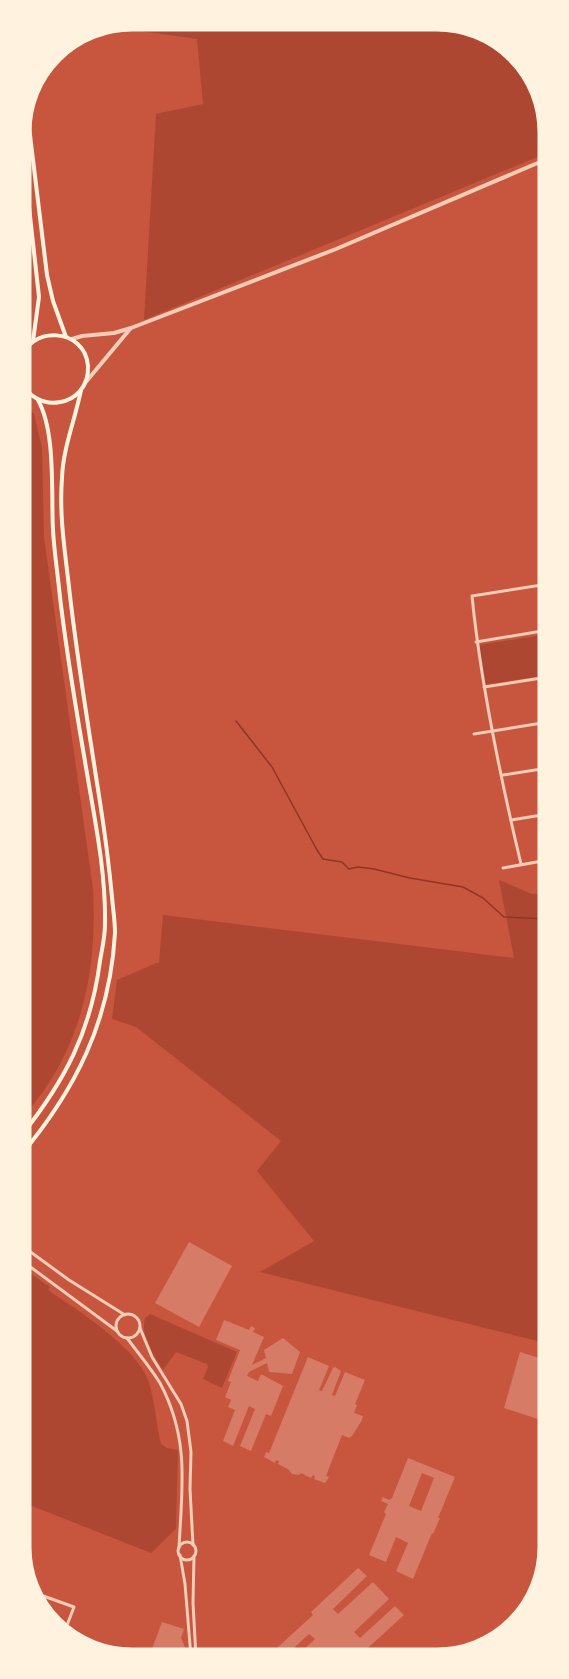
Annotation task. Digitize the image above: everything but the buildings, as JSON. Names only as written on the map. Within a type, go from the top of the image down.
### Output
[{"type":"main road","points":[[30,135],[47,276],[66,337]]},
{"type":"main road","points":[[30,211],[39,287],[33,341]]},
{"type":"main road","points":[[30,344],[44,336],[55,334],[72,339],[85,354],[88,364],[68,439],[62,478],[62,532],[73,628],[109,856],[115,931],[112,960],[95,1034],[74,1081],[53,1115],[30,1144]]},
{"type":"main road","points":[[30,393],[38,400],[50,403],[72,398],[81,390]]},
{"type":"main road","points":[[30,1125],[45,1107],[61,1081],[79,1044],[99,971],[105,926],[100,851],[64,638],[53,532],[47,425],[38,400]]},
{"type":"street","points":[[72,339],[131,328],[334,250],[539,162]]},
{"type":"street","points":[[84,384],[131,328]]},
{"type":"street","points":[[521,864],[492,731],[476,642],[472,596],[539,585]]},
{"type":"street","points":[[476,642],[539,632]]},
{"type":"street","points":[[484,687],[539,678]]},
{"type":"street","points":[[474,734],[539,723]]},
{"type":"street","points":[[502,775],[539,769]]},
{"type":"street","points":[[510,820],[539,815]]},
{"type":"street","points":[[503,868],[539,861]]},
{"type":"street","points":[[30,1252],[125,1315],[135,1316],[152,1357],[181,1404],[187,1421],[191,1452],[190,1489],[193,1545],[196,1550],[193,1603],[196,1649]]},
{"type":"street","points":[[30,1267],[127,1338],[160,1384],[180,1437],[183,1457],[179,1548],[185,1584],[190,1649]]},
{"type":"street","points":[[117,1331],[117,1321],[125,1315]]},
{"type":"street","points":[[127,1338],[134,1337],[140,1328]]},
{"type":"street","points":[[179,1548],[186,1542],[193,1545]]},
{"type":"street","points":[[180,1556],[187,1559],[194,1556]]},
{"type":"street","points":[[42,1596],[74,1607],[67,1625]]},
{"type":"shaded area","points":[[133,30],[437,30],[457,32],[476,38],[499,51],[509,60],[529,87],[537,112],[539,156],[144,320],[156,114],[203,104],[197,39]]},
{"type":"shaded area","points":[[30,258],[31,266],[30,310]]},
{"type":"shaded area","points":[[30,409],[34,414],[42,448],[44,537],[93,889],[94,915],[90,967],[80,1016],[60,1063],[30,1108]]},
{"type":"shaded area","points":[[539,635],[539,676],[485,685],[479,645]]},
{"type":"shaded area","points":[[499,880],[532,894],[539,894],[539,1342],[260,1272],[314,1241],[257,1171],[281,1141],[136,1027],[112,1019],[117,980],[159,962],[163,915],[514,958]]},
{"type":"shaded area","points":[[30,1273],[50,1287],[48,1290],[119,1342],[141,1367],[148,1380],[161,1444],[178,1450],[176,1529],[151,1553],[30,1505]]},
{"type":"shaded area","points":[[150,1314],[237,1352],[222,1388],[203,1379],[207,1364],[176,1352],[163,1370],[144,1331],[145,1318]]},
{"type":"waterway","points":[[236,721],[272,767],[323,859],[342,862],[349,869],[358,867],[374,869],[463,887],[483,898],[504,917],[539,919]]}]
